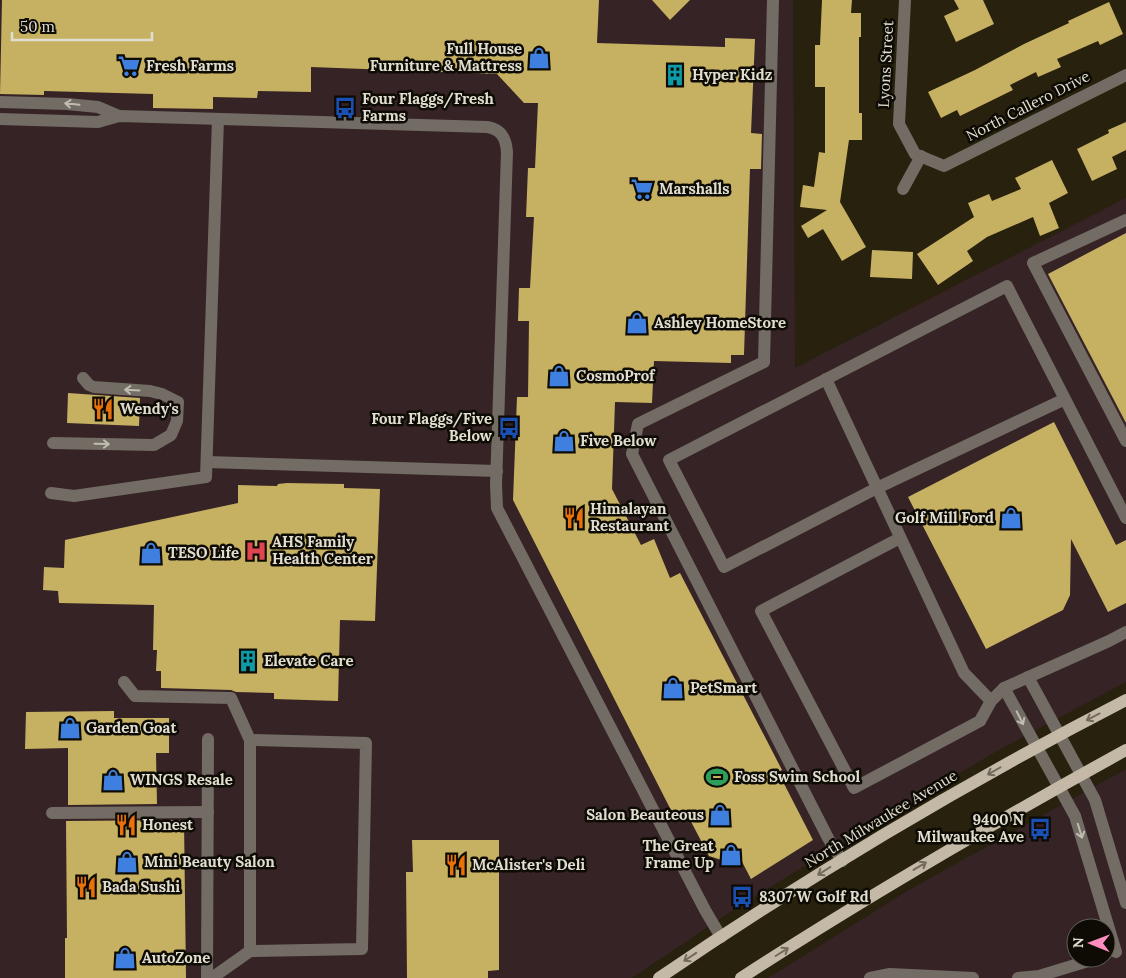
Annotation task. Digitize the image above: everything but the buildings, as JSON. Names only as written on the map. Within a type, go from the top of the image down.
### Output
[{"type":"main road","name":"North Milwaukee Avenue","points":[[659,978],[842,860],[920,813],[1037,747],[1126,700]]},
{"type":"main road","points":[[741,978],[914,870],[1126,750]]},
{"type":"street","points":[[773,0],[764,362],[638,424],[632,454],[828,838],[842,860]]},
{"type":"street","name":"Lyons Street","points":[[906,0],[900,124],[915,154],[944,166]]},
{"type":"street","name":"North Callero Drive","points":[[944,166],[1126,74]]},
{"type":"street","points":[[0,102],[83,106],[98,108],[119,116]]},
{"type":"street","points":[[0,119],[98,122],[119,116],[487,127],[495,128],[502,134],[508,152],[496,502],[498,510],[690,882],[721,937]]},
{"type":"street","points":[[51,492],[74,496],[206,477],[218,120]]},
{"type":"street","points":[[903,189],[921,156]]},
{"type":"street","points":[[1126,220],[1033,263],[1126,441]]},
{"type":"street","points":[[1065,399],[877,488],[724,567],[669,460],[1007,286],[1065,399],[1126,518]]},
{"type":"street","points":[[54,443],[154,445],[171,435],[177,421],[178,402],[162,394],[150,391],[94,387],[82,378]]},
{"type":"street","points":[[826,379],[964,673],[990,701]]},
{"type":"street","points":[[207,462],[497,471]]},
{"type":"street","points":[[900,538],[761,611],[854,788],[980,722],[990,701],[1004,688],[1126,632]]},
{"type":"street","points":[[1028,677],[1095,800],[1126,903]]},
{"type":"street","points":[[124,682],[135,696],[231,698],[250,740],[250,951]]},
{"type":"street","points":[[1004,688],[1075,816],[1106,918]]},
{"type":"street","points":[[207,978],[208,739]]},
{"type":"street","points":[[212,978],[250,951],[362,949],[366,743],[250,740]]},
{"type":"street","points":[[52,812],[208,812]]},
{"type":"street","points":[[1018,978],[1040,977],[1067,968]]},
{"type":"street","points":[[870,978],[890,974],[973,978]]},
{"type":"shaded area","points":[[0,0],[793,0],[795,368],[1126,198],[1126,682],[997,751],[857,834],[739,906],[632,978],[0,978]]},
{"type":"shaded area","points":[[1126,769],[1126,978],[768,978],[907,891]]},
{"type":"place","name":"Full House Furniture & Mattress","points":[[539,58]]},
{"type":"place","name":"Fresh Farms","points":[[129,66]]},
{"type":"place","name":"Hyper Kidz","points":[[675,75]]},
{"type":"place","name":"Four Flaggs/Fresh Farms","points":[[345,108]]},
{"type":"place","name":"Marshalls","points":[[642,189]]},
{"type":"place","name":"Ashley HomeStore","points":[[637,323]]},
{"type":"place","name":"CosmoProf","points":[[559,376]]},
{"type":"place","name":"Wendy's","points":[[103,409]]},
{"type":"place","name":"Four Flaggs/Five Below","points":[[509,428]]},
{"type":"place","name":"Five Below","points":[[564,441]]},
{"type":"place","name":"Himalayan Restaurant","points":[[574,518]]},
{"type":"place","name":"Golf Mill Ford","points":[[1011,518]]},
{"type":"place","name":"AHS Family Health Center","points":[[256,551]]},
{"type":"place","name":"TESO Life","points":[[151,553]]},
{"type":"place","name":"Elevate Care","points":[[248,661]]},
{"type":"place","name":"PetSmart","points":[[673,688]]},
{"type":"place","name":"Garden Goat","points":[[70,728]]},
{"type":"place","name":"Foss Swim School","points":[[717,777]]},
{"type":"place","name":"WINGS Resale","points":[[113,780]]},
{"type":"place","name":"Salon Beauteous","points":[[720,815]]},
{"type":"place","name":"Honest","points":[[126,825]]},
{"type":"place","name":"9400 N Milwaukee Ave","points":[[1040,829]]},
{"type":"place","name":"The Great Frame Up","points":[[731,855]]},
{"type":"place","name":"Mini Beauty Salon","points":[[127,862]]},
{"type":"place","name":"McAlister's Deli","points":[[456,865]]},
{"type":"place","name":"Bada Sushi","points":[[86,887]]},
{"type":"place","name":"8307 W Golf Rd","points":[[742,897]]},
{"type":"place","name":"AutoZone","points":[[125,958]]}]
